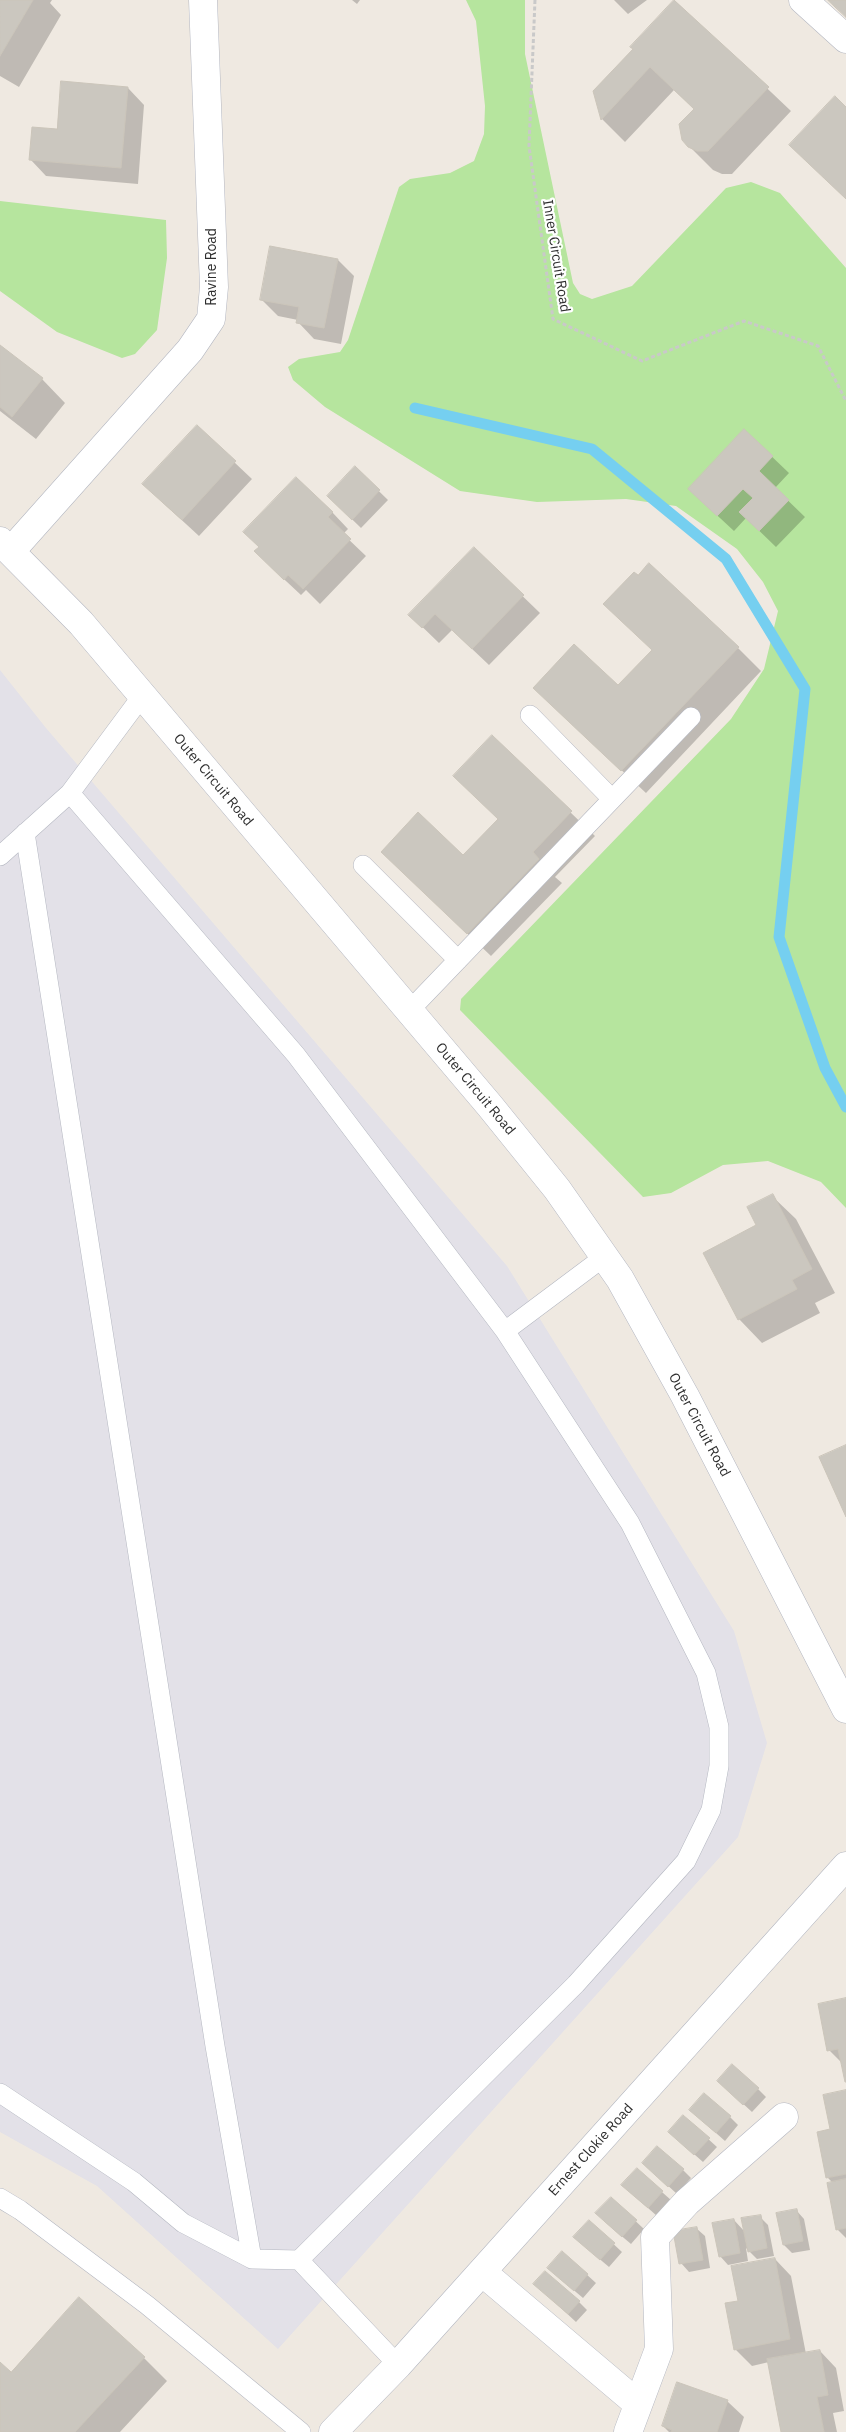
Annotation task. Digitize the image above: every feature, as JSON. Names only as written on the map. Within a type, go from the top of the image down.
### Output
[{"type":"street","name":"Ravine Road","points":[[6,546],[190,350],[211,319],[214,287],[203,0]]},
{"type":"street","points":[[803,0],[846,39]]},
{"type":"street","name":"Outer Circuit Road","points":[[6,546],[81,623],[557,1189],[620,1279],[685,1396],[846,1709]]},
{"type":"street","name":"Ernest Clokie Road","points":[[333,2432],[398,2365],[846,1866]]},
{"type":"street","points":[[628,2432],[659,2349],[655,2237],[687,2202],[784,2117]]},
{"type":"street","points":[[482,2272],[638,2404]]},
{"type":"lane","points":[[0,856],[70,793],[142,696]]},
{"type":"lane","points":[[530,715],[612,799]]},
{"type":"lane","points":[[409,1011],[691,717]]},
{"type":"lane","points":[[70,793],[296,1055],[505,1331],[630,1522],[706,1673],[719,1727],[719,1766],[711,1810],[686,1861],[576,1984],[299,2260]]},
{"type":"lane","points":[[25,833],[210,2017],[252,2259]]},
{"type":"lane","points":[[363,865],[458,960]]},
{"type":"lane","points":[[505,1331],[604,1257]]},
{"type":"lane","points":[[0,2093],[134,2182],[183,2223],[252,2259],[299,2260],[398,2365]]},
{"type":"lane","points":[[0,2198],[20,2210],[147,2305],[300,2432]]},
{"type":"path","name":"Inner Circuit Road","points":[[535,0],[529,146],[553,319],[642,361],[744,321],[818,346],[846,401]]},
{"type":"shaded area","points":[[0,670],[46,728],[507,1266],[734,1631],[767,1743],[738,1837],[278,2349],[97,2186],[0,2132]]},
{"type":"green space","points":[[466,0],[525,0],[525,54],[573,283],[580,294],[592,299],[632,286],[726,188],[751,182],[780,193],[846,268],[846,1208],[821,1182],[768,1161],[723,1165],[671,1193],[643,1197],[460,1010],[461,999],[731,719],[764,669],[778,611],[763,582],[737,549],[676,506],[626,499],[537,502],[460,491],[325,407],[293,380],[288,367],[299,359],[340,352],[348,340],[399,187],[410,179],[450,173],[474,161],[484,134],[485,106],[476,21]]},
{"type":"green space","points":[[0,201],[166,220],[167,258],[157,330],[135,354],[122,358],[57,332],[0,291]]},
{"type":"building","points":[[0,0],[33,0],[0,56]]},
{"type":"building","points":[[674,0],[769,87],[708,151],[697,151],[688,147],[682,140],[679,124],[694,109],[650,67],[601,120],[593,91],[633,49],[630,47]]},
{"type":"building","points":[[828,0],[846,0],[846,17]]},
{"type":"building","points":[[61,81],[128,87],[121,168],[29,160],[32,127],[57,129]]},
{"type":"building","points":[[835,96],[846,107],[846,199],[789,145]]},
{"type":"building","points":[[270,246],[338,259],[324,328],[296,323],[299,307],[260,300]]},
{"type":"building","points":[[0,345],[43,378],[12,417],[0,407]]},
{"type":"building","points":[[197,425],[236,461],[182,520],[142,484]]},
{"type":"building","points":[[744,429],[773,456],[759,471],[789,500],[759,531],[739,512],[753,498],[743,489],[717,516],[688,489]]},
{"type":"building","points":[[355,466],[380,490],[352,520],[327,496]]},
{"type":"building","points":[[296,477],[333,512],[328,517],[351,539],[303,589],[288,575],[284,580],[254,551],[259,547],[243,532]]},
{"type":"building","points":[[474,547],[524,595],[472,649],[435,614],[422,628],[408,615]]},
{"type":"building","points":[[649,563],[739,647],[621,771],[533,688],[574,644],[618,685],[652,650],[603,604],[634,572],[638,575]]},
{"type":"building","points":[[492,735],[572,811],[533,852],[539,859],[467,934],[381,852],[418,812],[463,855],[498,819],[453,776]]},
{"type":"building","points":[[773,1194],[812,1269],[792,1280],[797,1289],[738,1320],[703,1253],[756,1225],[747,1207]]},
{"type":"building","points":[[846,1445],[846,1517],[819,1457]]},
{"type":"building","points":[[846,1998],[845,2082],[838,2049],[827,2051],[818,2004]]},
{"type":"building","points":[[732,2064],[759,2088],[743,2105],[717,2081]]},
{"type":"building","points":[[846,2090],[846,2174],[826,2178],[817,2132],[830,2129],[823,2095]]},
{"type":"building","points":[[704,2093],[731,2116],[716,2133],[689,2110]]},
{"type":"building","points":[[683,2115],[710,2138],[694,2155],[668,2132]]},
{"type":"building","points":[[657,2146],[684,2169],[668,2187],[642,2163]]},
{"type":"building","points":[[637,2168],[663,2191],[648,2208],[621,2185]]},
{"type":"building","points":[[846,2179],[846,2228],[836,2230],[827,2183]]},
{"type":"building","points":[[611,2197],[637,2220],[622,2237],[595,2213]]},
{"type":"building","points":[[797,2209],[803,2241],[783,2245],[776,2213]]},
{"type":"building","points":[[761,2215],[767,2248],[748,2252],[741,2218]]},
{"type":"building","points":[[734,2219],[740,2253],[719,2257],[712,2223]]},
{"type":"building","points":[[589,2220],[615,2243],[600,2260],[573,2237]]},
{"type":"building","points":[[697,2227],[703,2260],[679,2264],[673,2231]]},
{"type":"building","points":[[562,2251],[588,2274],[574,2291],[547,2268]]},
{"type":"building","points":[[775,2258],[790,2339],[734,2350],[725,2303],[738,2301],[731,2266]]},
{"type":"building","points":[[545,2271],[580,2301],[568,2314],[533,2284]]},
{"type":"building","points":[[79,2297],[145,2357],[75,2432],[0,2432],[0,2362],[11,2372]]},
{"type":"building","points":[[820,2350],[828,2395],[817,2397],[824,2432],[781,2432],[767,2359]]},
{"type":"building","points":[[677,2382],[728,2400],[717,2432],[671,2432],[672,2430],[662,2426]]},
{"type":"waterway","points":[[415,408],[592,449],[726,559],[805,689],[779,937],[825,1068],[846,1107]]}]
